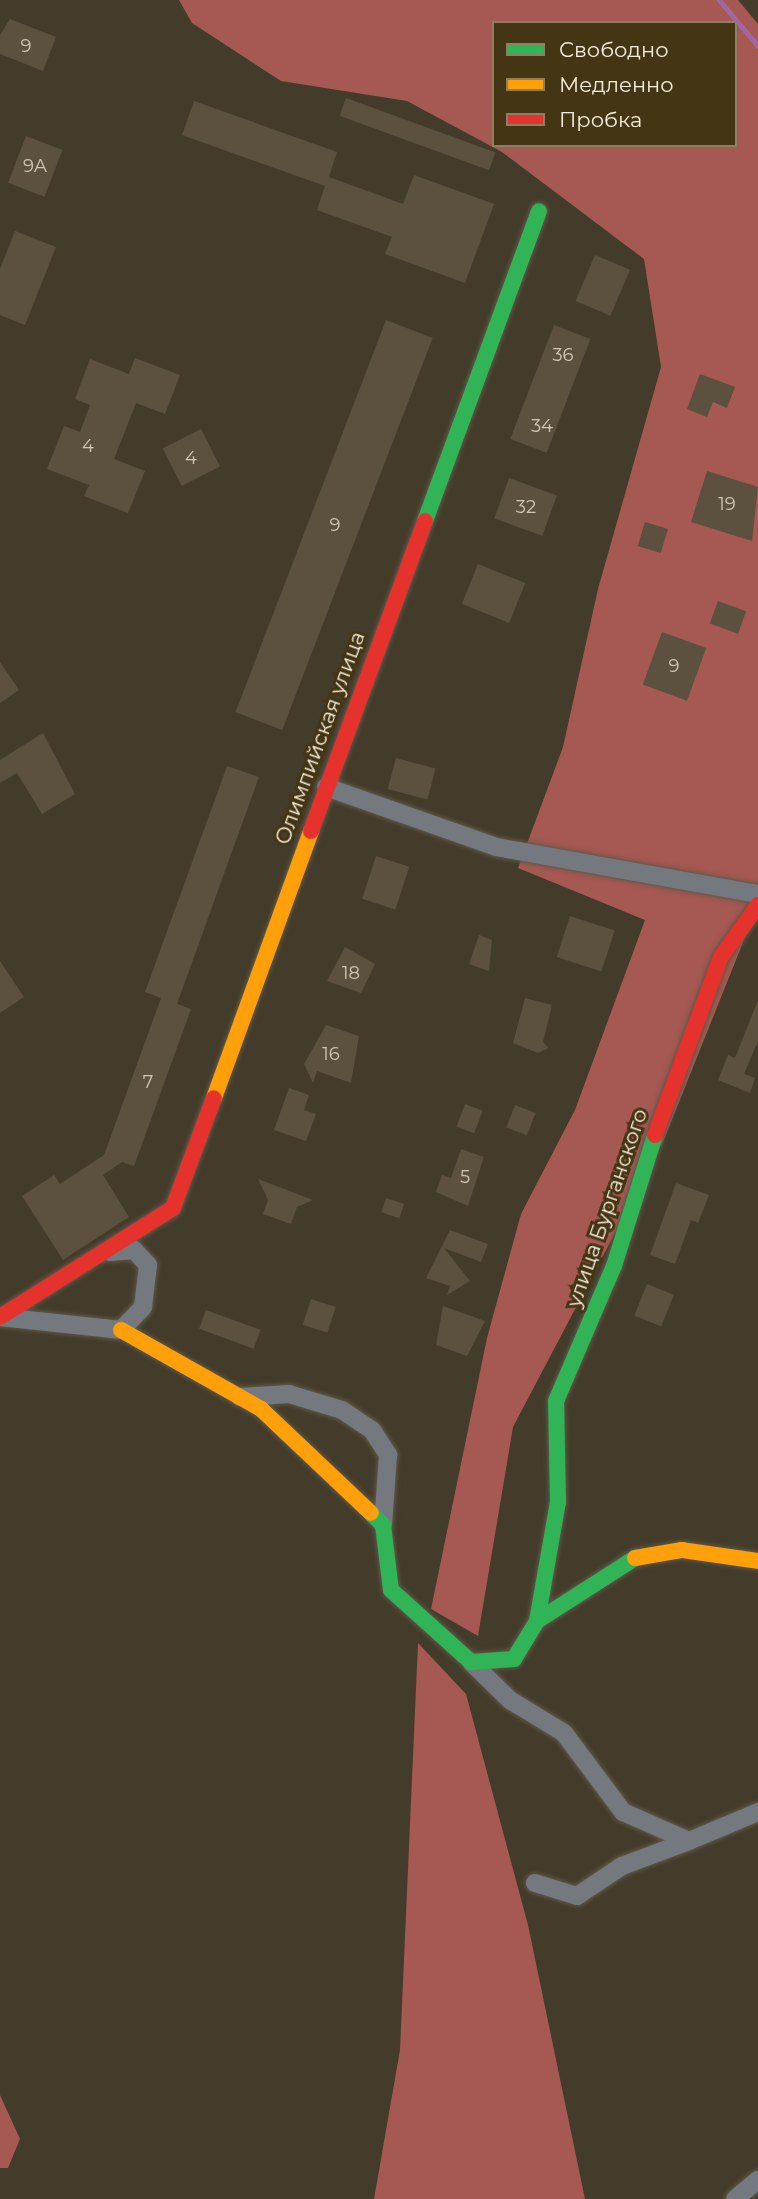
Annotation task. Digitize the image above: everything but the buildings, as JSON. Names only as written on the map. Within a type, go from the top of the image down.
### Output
[{"type":"street","name":"Олимпийская улица","points":[[0,1317],[110,1252],[173,1208],[539,211]]},
{"type":"street","points":[[326,787],[496,847],[758,894]]},
{"type":"street","name":"улица Бурганского","points":[[537,1621],[558,1502],[556,1401],[614,1266],[683,1048],[721,957],[758,905]]},
{"type":"street","points":[[110,1252],[134,1250],[148,1265],[143,1307],[121,1330],[240,1397],[323,1464],[383,1525]]},
{"type":"street","name":"Олимпийская улица","points":[[0,1317],[121,1330]]},
{"type":"street","points":[[240,1397],[289,1394],[342,1410],[372,1430],[388,1455],[383,1525],[391,1590],[439,1642],[471,1662],[509,1700],[564,1733],[622,1812],[689,1841]]},
{"type":"street","points":[[471,1662],[514,1659],[537,1621],[635,1558],[682,1550],[758,1561]]},
{"type":"street","points":[[535,1883],[577,1895],[622,1866],[758,1812]]},
{"type":"street","points":[[735,2199],[758,2180]]},
{"type":"shaded area","points":[[179,0],[738,0],[758,24],[758,905],[663,1142],[513,1427],[478,1636],[431,1609],[487,1338],[521,1214],[575,1110],[645,920],[518,868],[563,747],[598,589],[661,367],[644,259],[493,147],[737,147],[737,21],[492,21],[492,147],[407,101],[281,81],[192,23]]},
{"type":"shaded area","points":[[418,1643],[466,1694],[528,1925],[585,2199],[374,2199],[400,2050]]},
{"type":"shaded area","points":[[0,2095],[20,2139],[8,2168],[0,2168]]},
{"type":"waterway","points":[[719,0],[737,21]]},
{"type":"waterway","points":[[737,21],[758,46]]},
{"type":"traffic: fast","points":[[425,521],[539,211]]},
{"type":"traffic: fast","points":[[537,1621],[558,1502],[556,1401],[614,1266],[655,1135]]},
{"type":"traffic: fast","points":[[371,1513],[383,1525],[391,1590],[471,1662],[514,1659],[537,1621],[635,1558]]},
{"type":"traffic: slow","points":[[214,1098],[311,831]]},
{"type":"traffic: slow","points":[[121,1330],[261,1409],[371,1513]]},
{"type":"traffic: slow","points":[[635,1558],[682,1550],[758,1561]]},
{"type":"traffic: jam","points":[[311,831],[425,521]]},
{"type":"traffic: jam","points":[[655,1135],[721,957],[758,905]]},
{"type":"traffic: jam","points":[[0,1317],[173,1208],[214,1098]]}]
